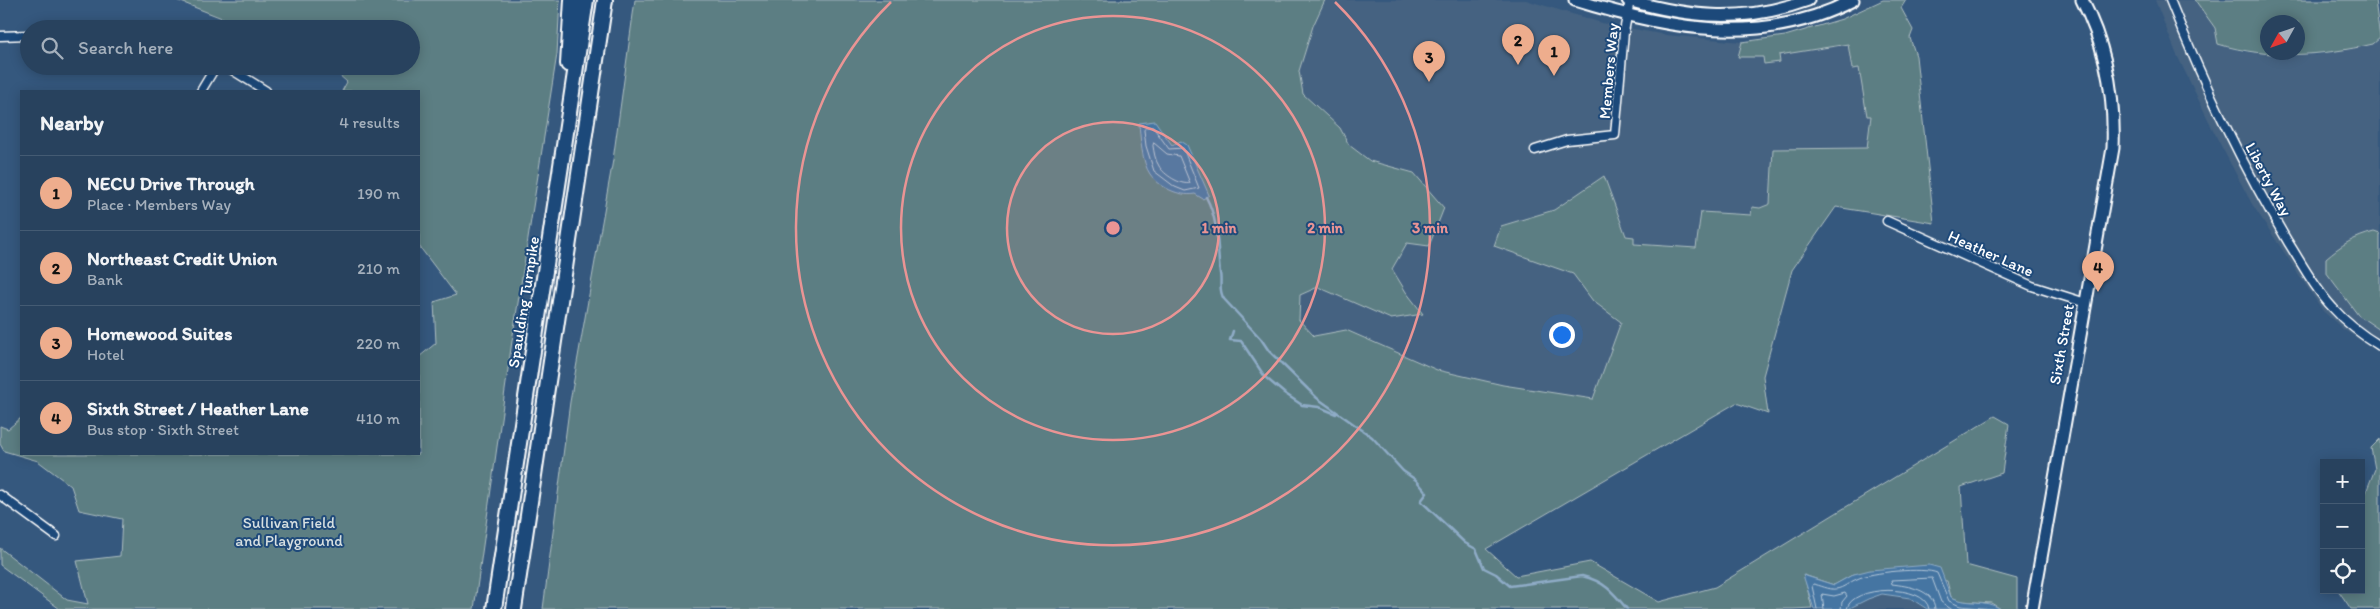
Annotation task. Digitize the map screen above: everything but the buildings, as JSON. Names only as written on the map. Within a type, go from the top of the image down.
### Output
[{"type":"highway","points":[[570,105],[568,74],[572,0]]},
{"type":"highway","name":"Spaulding Turnpike","points":[[494,609],[586,0]]},
{"type":"highway","points":[[514,609],[605,0]]},
{"type":"main road","points":[[1575,0],[1627,16],[1687,28],[1754,28],[1801,20],[1853,0]]},
{"type":"main road","points":[[1629,0],[1683,14],[1724,16],[1775,10],[1808,0]]},
{"type":"main road","name":"Sixth Street","points":[[2032,609],[2114,148],[2113,103],[2103,54],[2082,0]]},
{"type":"street","points":[[1627,16],[1629,0]]},
{"type":"street","name":"Liberty Way","points":[[2170,0],[2219,112],[2254,182],[2282,231],[2332,308],[2359,333],[2380,346]]},
{"type":"street","name":"Members Way","points":[[1535,150],[1567,140],[1616,136],[1627,16]]},
{"type":"street","points":[[0,36],[20,35]]},
{"type":"street","points":[[202,90],[211,75]]},
{"type":"street","points":[[240,75],[264,90]]},
{"type":"street","name":"Heather Lane","points":[[1887,221],[2032,286],[2086,303]]},
{"type":"street","points":[[0,494],[56,536]]},
{"type":"shaded area","points":[[1325,0],[1526,0],[1602,23],[1666,35],[1742,42],[1785,36],[1848,17],[1876,75],[1867,149],[1773,149],[1770,204],[1760,208],[1752,215],[1704,212],[1697,248],[1634,244],[1626,237],[1604,176],[1554,210],[1501,226],[1542,262],[1573,274],[1593,301],[1621,322],[1593,399],[1503,385],[1437,370],[1346,330],[1314,336],[1299,320],[1300,295],[1318,287],[1391,319],[1422,313],[1392,269],[1407,243],[1414,173],[1370,161],[1349,145],[1340,128],[1303,94],[1299,71],[1313,26]]},
{"type":"shaded area","points":[[2155,0],[2195,0],[2215,28],[2218,44],[2244,52],[2260,53],[2260,60],[2305,60],[2305,55],[2316,55],[2373,44],[2380,38],[2380,352],[2344,330],[2323,311],[2252,204],[2218,140],[2176,53]]},
{"type":"shaded area","points":[[1882,594],[1910,598],[1927,609],[1848,609]]},
{"type":"green space","name":"Sullivan Field and Playground","points":[[176,0],[560,0],[557,54],[512,341],[474,609],[60,609],[0,565],[0,548],[67,600],[88,604],[77,561],[120,556],[122,519],[79,510],[71,486],[38,461],[4,451],[0,444],[0,426],[8,429],[20,419],[20,455],[420,455],[420,356],[436,343],[434,302],[456,295],[420,247],[420,90],[343,90],[347,82],[339,75],[420,75],[420,20],[227,20]]},
{"type":"green space","points":[[635,0],[1325,0],[1313,26],[1299,71],[1303,94],[1340,128],[1349,145],[1370,161],[1414,173],[1444,208],[1429,246],[1407,243],[1392,269],[1406,292],[1423,314],[1391,319],[1318,287],[1300,295],[1299,320],[1314,336],[1346,330],[1437,370],[1503,385],[1593,399],[1621,322],[1593,301],[1573,274],[1494,246],[1501,226],[1554,210],[1604,176],[1626,236],[1634,237],[1634,244],[1696,248],[1701,212],[1751,215],[1752,207],[1760,208],[1770,204],[1773,149],[1867,148],[1871,116],[1867,116],[1859,68],[1852,69],[1848,44],[1779,55],[1780,62],[1764,64],[1763,57],[1738,57],[1742,42],[1785,36],[1842,19],[1883,0],[1906,0],[1901,8],[1913,30],[1910,38],[1916,56],[1934,223],[1836,207],[1792,270],[1763,376],[1768,414],[1736,403],[1486,549],[1516,576],[1590,562],[1659,602],[1715,587],[1995,416],[2009,424],[2002,473],[1961,487],[1966,565],[2017,579],[2017,609],[2001,609],[1991,603],[1961,601],[1951,597],[1947,581],[1854,574],[1834,585],[1804,575],[1812,608],[1793,609],[543,609],[570,402],[613,160]]},
{"type":"green space","points":[[2195,0],[2375,0],[2380,38],[2373,44],[2334,51],[2305,54],[2305,15],[2260,15],[2260,52],[2218,44],[2215,28]]},
{"type":"green space","points":[[2374,232],[2380,234],[2380,330],[2358,315],[2326,272],[2326,258],[2332,253],[2354,239]]},
{"type":"green space","points":[[2380,439],[2380,609],[2351,609],[2341,594],[2365,594],[2365,495],[2375,469],[2371,448]]},
{"type":"water","points":[[1155,121],[1172,145],[1181,141],[1187,145],[1209,195],[1203,199],[1195,194],[1182,194],[1170,190],[1150,174],[1143,156],[1139,123]]},
{"type":"water","points":[[1929,565],[1940,568],[1951,597],[1958,600],[1988,604],[2001,609],[1927,609],[1910,598],[1882,594],[1848,609],[1814,609],[1803,575],[1834,585],[1854,574],[1870,570]]},
{"type":"waterway","points":[[1206,197],[1213,215],[1217,234],[1221,289],[1224,299],[1261,339],[1269,351],[1317,398],[1372,437],[1403,471],[1416,480],[1427,493],[1421,501],[1465,543],[1476,549],[1484,568],[1496,574],[1510,586],[1582,576],[1590,578],[1608,588],[1627,609]]},
{"type":"waterway","points":[[1233,331],[1230,340],[1241,341],[1265,377],[1284,393],[1302,405],[1319,407],[1336,414]]},
{"type":"place","name":"Northeast Credit Union","points":[[1518,65]]},
{"type":"place","name":"NECU Drive Through","points":[[1554,76]]},
{"type":"place","name":"Homewood Suites","points":[[1429,82]]},
{"type":"place","name":"Sixth Street / Heather Lane","points":[[2098,292]]}]
